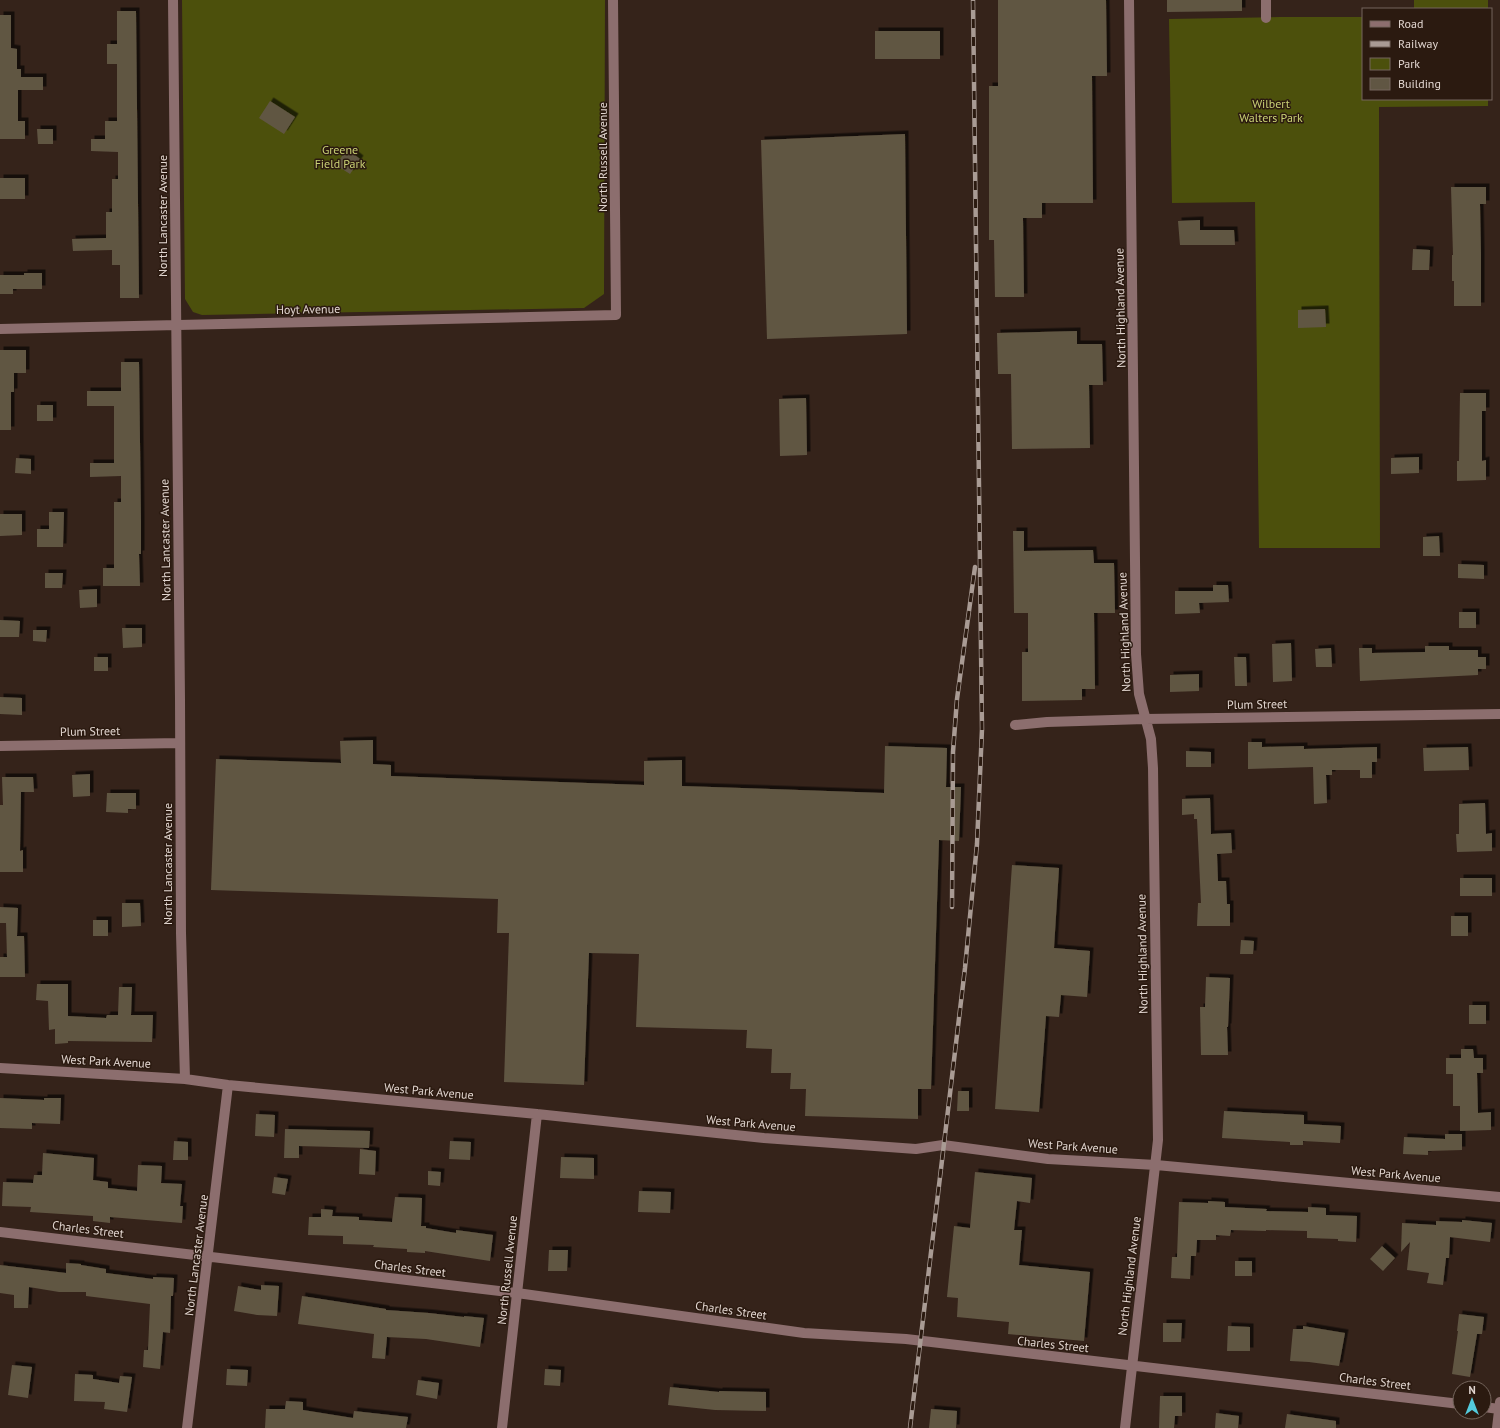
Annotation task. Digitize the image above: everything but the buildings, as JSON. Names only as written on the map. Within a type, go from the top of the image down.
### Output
[{"type":"street","name":"North Lancaster Avenue","points":[[173,0],[181,933],[185,1079]]},
{"type":"street","name":"North Russell Avenue","points":[[614,0],[616,315]]},
{"type":"street","name":"North Highland Avenue","points":[[1125,1428],[1158,1140],[1153,768],[1151,739],[1139,694],[1136,654],[1129,0]]},
{"type":"street","points":[[1266,0],[1266,18]]},
{"type":"street","name":"Hoyt Avenue","points":[[0,329],[616,315]]},
{"type":"street","name":"Plum Street","points":[[1015,725],[1047,722],[1146,719],[1500,714]]},
{"type":"street","name":"Plum Street","points":[[0,746],[180,742]]},
{"type":"street","name":"West Park Avenue","points":[[0,1068],[185,1079],[228,1085],[537,1114],[764,1138],[916,1149],[943,1145],[1048,1158],[1156,1165],[1500,1197]]},
{"type":"street","name":"North Lancaster Avenue","points":[[188,1428],[228,1085]]},
{"type":"street","name":"North Russell Avenue","points":[[502,1428],[537,1114]]},
{"type":"street","name":"Charles Street","points":[[0,1232],[517,1293],[804,1333],[899,1339],[1452,1403]]},
{"type":"street","points":[[1497,1428],[1500,1405]]},
{"type":"green space","name":"Greene Field Park","points":[[182,0],[605,0],[604,294],[584,308],[202,315],[193,312],[185,299]]},
{"type":"green space","points":[[1414,0],[1488,0],[1488,8],[1414,8]]},
{"type":"green space","name":"Wilbert Walters Park","points":[[1362,17],[1362,100],[1488,100],[1488,106],[1379,107],[1380,548],[1259,548],[1255,202],[1172,203],[1169,19]]},
{"type":"railway","points":[[910,1428],[965,968],[977,844],[982,729],[973,0]]},
{"type":"railway","points":[[952,907],[953,752],[957,699],[975,567]]}]
